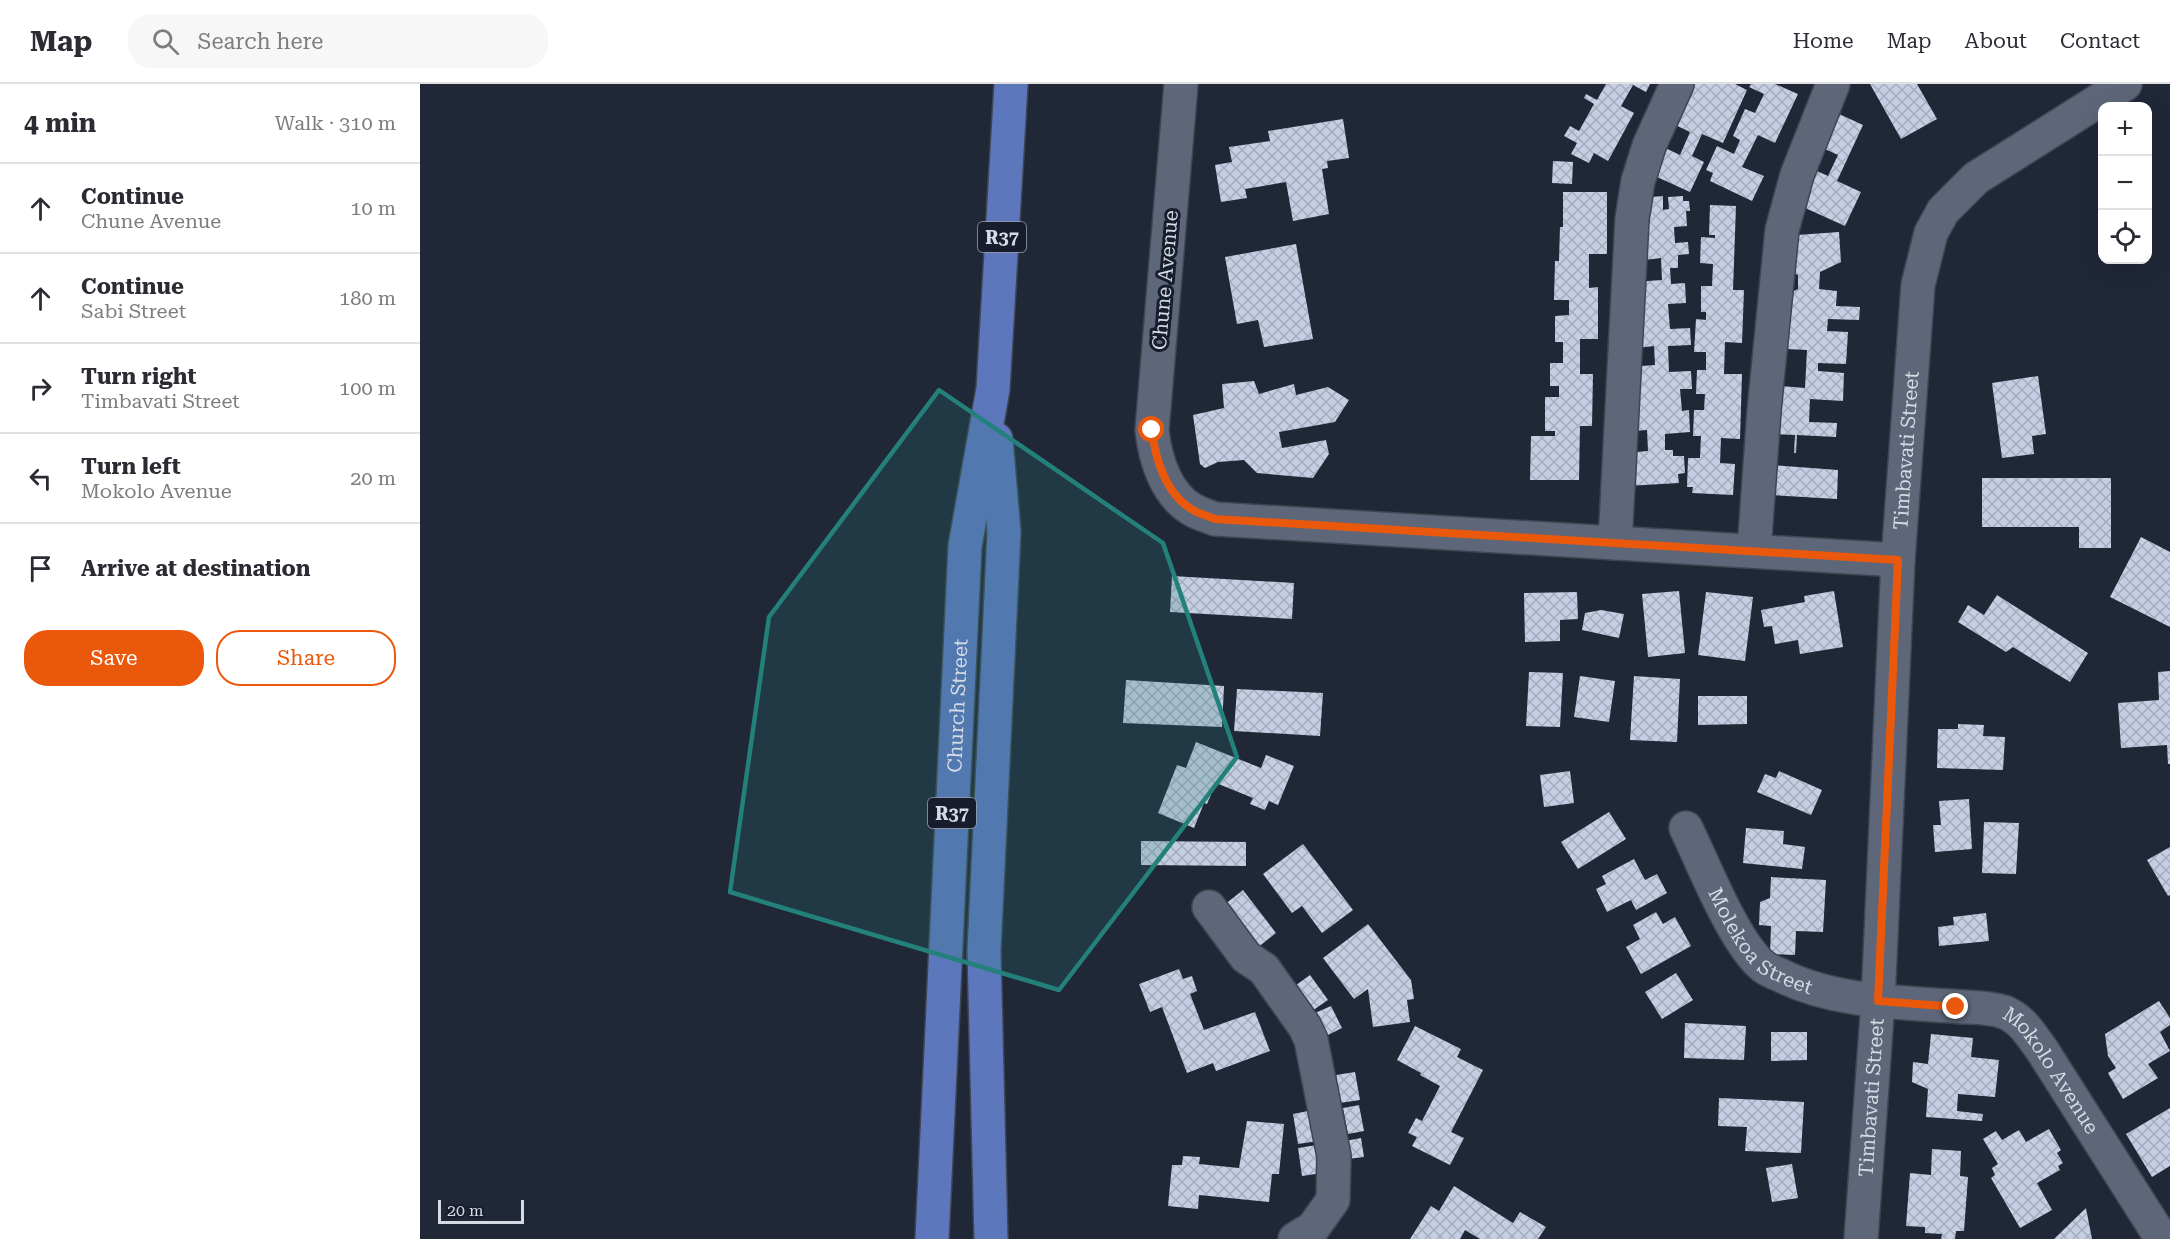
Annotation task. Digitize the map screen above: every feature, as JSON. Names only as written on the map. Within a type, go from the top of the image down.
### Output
[{"type":"main road","name":"Church Street","points":[[932,1239],[965,546],[993,389],[1011,84]]},
{"type":"main road","name":"Church Street","points":[[991,1239],[984,951],[1004,532],[993,389]]},
{"type":"street","name":"Chune Avenue","points":[[1181,84],[1152,430],[1154,450],[1163,474],[1177,496],[1192,510],[1215,519],[1898,560]]},
{"type":"street","points":[[1615,543],[1632,219],[1638,181],[1649,146],[1677,84]]},
{"type":"street","points":[[1754,551],[1764,411],[1782,230],[1797,175],[1833,84]]},
{"type":"street","name":"Timbavati Street","points":[[1861,1239],[1878,1001],[1898,560],[1918,285],[1931,233],[1943,211],[1976,178],[2125,84]]},
{"type":"street","name":"Molekoa Street","points":[[1686,828],[1734,927],[1746,947],[1764,967],[1795,983],[1878,1001]]},
{"type":"street","points":[[1209,907],[1246,957],[1264,969],[1300,1020],[1311,1040],[1334,1156],[1333,1200],[1310,1235]]},
{"type":"street","name":"Mokolo Avenue","points":[[1878,1001],[1986,1009],[2005,1012],[2023,1023],[2162,1239]]},
{"type":"highlighted area","points":[[939,390],[1163,543],[1237,757],[1059,990],[730,892],[769,617]]},
{"type":"building","points":[[1606,84],[1650,84],[1646,92],[1633,85],[1621,106],[1634,113],[1608,161],[1594,153],[1589,163],[1571,154],[1577,143],[1564,136],[1570,126],[1579,131],[1594,104],[1584,98],[1586,94],[1597,100]]},
{"type":"building","points":[[1687,84],[1735,84],[1747,90],[1723,143],[1702,134],[1692,156],[1704,162],[1690,192],[1646,172],[1659,145],[1680,155],[1690,132],[1669,122]]},
{"type":"building","points":[[1751,84],[1775,84],[1798,94],[1775,143],[1758,135],[1742,167],[1764,176],[1752,201],[1710,181],[1713,173],[1706,170],[1717,146],[1734,154],[1740,140],[1733,136],[1745,109],[1755,113],[1764,94],[1749,87]]},
{"type":"building","points":[[1870,84],[1917,84],[1937,119],[1901,139]]},
{"type":"building","points":[[1837,113],[1863,125],[1837,181],[1861,192],[1845,226],[1792,202],[1808,167],[1828,176],[1838,155],[1814,144]]},
{"type":"building","points":[[1343,119],[1349,158],[1327,161],[1328,168],[1322,169],[1329,214],[1293,221],[1286,182],[1245,189],[1247,198],[1221,202],[1215,165],[1232,162],[1229,147],[1270,141],[1268,131]]},
{"type":"building","points":[[1553,161],[1573,162],[1572,184],[1552,183]]},
{"type":"building","points":[[1563,192],[1607,192],[1607,254],[1589,254],[1589,288],[1598,287],[1598,339],[1580,339],[1580,374],[1593,374],[1592,426],[1580,426],[1579,480],[1530,480],[1531,436],[1555,436],[1555,431],[1545,431],[1545,397],[1559,397],[1559,386],[1550,386],[1550,363],[1563,363],[1563,342],[1555,342],[1555,316],[1569,315],[1569,300],[1554,300],[1555,261],[1559,261],[1560,227],[1563,227]]},
{"type":"building","points":[[1663,196],[1663,210],[1669,209],[1668,197],[1683,196],[1683,201],[1689,201],[1690,211],[1686,211],[1687,226],[1674,227],[1675,243],[1688,242],[1689,254],[1678,255],[1678,268],[1670,268],[1671,284],[1685,283],[1686,303],[1668,304],[1670,329],[1690,328],[1691,345],[1668,346],[1669,372],[1691,371],[1692,389],[1680,389],[1682,411],[1689,410],[1690,432],[1665,434],[1665,450],[1673,450],[1673,456],[1684,456],[1685,473],[1678,474],[1679,483],[1627,486],[1625,453],[1648,451],[1647,430],[1633,431],[1629,367],[1655,365],[1654,346],[1637,348],[1633,282],[1662,280],[1661,258],[1645,260],[1640,198]]},
{"type":"building","points":[[1710,205],[1736,206],[1733,290],[1744,290],[1742,343],[1725,342],[1724,374],[1742,374],[1740,439],[1721,438],[1720,463],[1735,464],[1733,495],[1692,493],[1693,487],[1687,487],[1688,458],[1700,458],[1701,436],[1693,436],[1694,410],[1704,410],[1705,394],[1696,394],[1697,370],[1706,370],[1706,352],[1694,352],[1696,319],[1706,320],[1706,312],[1701,312],[1701,286],[1712,286],[1713,264],[1700,263],[1701,237],[1715,238],[1715,235],[1709,235]]},
{"type":"building","points":[[1839,232],[1841,262],[1820,272],[1819,289],[1837,291],[1836,306],[1860,307],[1859,320],[1828,319],[1827,331],[1848,332],[1846,364],[1818,363],[1818,371],[1844,373],[1843,401],[1810,399],[1809,422],[1837,423],[1836,437],[1797,435],[1796,453],[1794,453],[1795,435],[1774,434],[1781,386],[1805,388],[1807,350],[1786,349],[1780,298],[1798,289],[1798,275],[1786,269],[1783,236]]},
{"type":"building","points":[[1296,244],[1313,339],[1264,347],[1258,320],[1237,324],[1225,257]]},
{"type":"building","points":[[2038,376],[2046,434],[2032,436],[2034,454],[2002,458],[1992,383]]},
{"type":"building","points":[[1254,381],[1259,394],[1294,384],[1296,395],[1328,387],[1349,400],[1335,422],[1279,432],[1282,448],[1326,440],[1329,454],[1313,478],[1257,473],[1244,460],[1218,462],[1205,468],[1200,464],[1193,415],[1224,408],[1222,384]]},
{"type":"building","points":[[1772,465],[1838,470],[1837,499],[1771,495]]},
{"type":"building","points":[[1982,478],[2111,478],[2111,548],[2079,548],[2079,527],[1982,527]]},
{"type":"building","points":[[2141,537],[2170,552],[2170,627],[2110,597]]},
{"type":"building","points":[[1172,576],[1294,583],[1292,619],[1170,612]]},
{"type":"building","points":[[1679,591],[1685,653],[1648,657],[1642,594]]},
{"type":"building","points":[[1834,591],[1843,647],[1800,654],[1798,640],[1775,644],[1772,626],[1764,627],[1761,610],[1805,602],[1804,596]]},
{"type":"building","points":[[1577,592],[1578,619],[1560,620],[1560,641],[1525,642],[1524,593]]},
{"type":"building","points":[[1706,592],[1753,597],[1745,661],[1698,655]]},
{"type":"building","points":[[1997,595],[2088,653],[2070,682],[2013,647],[2006,652],[1958,622],[1968,605],[1984,615]]},
{"type":"building","points":[[1601,610],[1624,614],[1619,638],[1582,630],[1585,613]]},
{"type":"building","points":[[2170,671],[2170,764],[2168,764],[2167,745],[2121,748],[2118,703],[2159,700],[2158,672]]},
{"type":"building","points":[[1529,672],[1563,673],[1560,727],[1526,726]]},
{"type":"building","points":[[1580,676],[1615,681],[1609,722],[1574,717]]},
{"type":"building","points":[[1634,676],[1680,679],[1677,742],[1630,740]]},
{"type":"building","points":[[1126,680],[1224,686],[1222,727],[1123,723]]},
{"type":"building","points":[[1237,689],[1323,693],[1320,736],[1234,731]]},
{"type":"building","points":[[1698,696],[1747,696],[1747,724],[1698,725]]},
{"type":"building","points":[[1958,724],[1984,725],[1983,736],[2005,737],[2003,770],[1937,768],[1938,729],[1958,729]]},
{"type":"building","points":[[1196,742],[1261,768],[1266,755],[1294,766],[1278,805],[1269,801],[1265,810],[1250,804],[1253,798],[1216,783],[1207,804],[1204,803],[1194,828],[1158,813],[1177,765],[1186,768]]},
{"type":"building","points":[[1570,771],[1574,803],[1544,807],[1540,775]]},
{"type":"building","points":[[1779,771],[1822,790],[1811,815],[1757,792],[1765,774],[1776,778]]},
{"type":"building","points":[[1969,799],[1972,849],[1935,852],[1933,825],[1941,825],[1939,801]]},
{"type":"building","points":[[1609,812],[1626,839],[1578,869],[1561,842]]},
{"type":"building","points":[[1984,822],[2019,823],[2016,874],[1982,873]]},
{"type":"building","points":[[1746,828],[1784,831],[1783,844],[1805,847],[1802,869],[1743,863]]},
{"type":"building","points":[[1141,841],[1246,842],[1246,866],[1141,865]]},
{"type":"building","points":[[1303,844],[1353,910],[1322,933],[1302,906],[1292,913],[1263,874]]},
{"type":"building","points":[[2170,847],[2170,895],[2168,896],[2147,860]]},
{"type":"building","points":[[1634,859],[1645,880],[1657,874],[1667,893],[1636,910],[1631,900],[1607,912],[1596,889],[1606,884],[1602,876]]},
{"type":"building","points":[[1771,877],[1826,880],[1823,932],[1796,931],[1795,955],[1770,954],[1771,926],[1759,925],[1760,902],[1770,898]]},
{"type":"building","points":[[1243,890],[1276,933],[1257,948],[1224,905]]},
{"type":"building","points":[[1656,912],[1663,924],[1675,917],[1691,946],[1641,974],[1626,947],[1640,939],[1633,925]]},
{"type":"building","points":[[1986,913],[1989,941],[1939,946],[1938,927],[1954,925],[1953,917]]},
{"type":"building","points":[[1368,924],[1411,980],[1414,999],[1407,1000],[1410,1022],[1373,1027],[1368,989],[1354,999],[1323,958]]},
{"type":"building","points":[[1179,969],[1183,979],[1192,976],[1197,991],[1190,994],[1204,1030],[1255,1012],[1270,1051],[1216,1071],[1213,1063],[1187,1073],[1162,1007],[1150,1012],[1139,984]]},
{"type":"building","points":[[1676,973],[1693,1000],[1662,1019],[1645,992]]},
{"type":"building","points":[[1310,975],[1328,1000],[1309,1013],[1292,988]]},
{"type":"building","points":[[2159,1001],[2170,1018],[2170,1025],[2160,1032],[2170,1051],[2148,1064],[2158,1078],[2123,1099],[2108,1073],[2116,1068],[2108,1056],[2105,1034]]},
{"type":"building","points":[[1331,1006],[1342,1028],[1326,1036],[1315,1013]]},
{"type":"building","points":[[1685,1023],[1746,1026],[1744,1060],[1684,1058]]},
{"type":"building","points":[[1415,1026],[1461,1049],[1457,1057],[1483,1070],[1451,1132],[1464,1138],[1450,1165],[1412,1146],[1417,1137],[1408,1133],[1416,1118],[1422,1121],[1440,1086],[1397,1060]]},
{"type":"building","points":[[1771,1032],[1807,1032],[1807,1060],[1771,1061]]},
{"type":"building","points":[[1931,1034],[1973,1038],[1971,1057],[1999,1060],[1995,1097],[1958,1094],[1957,1111],[1983,1114],[1982,1121],[1926,1117],[1928,1089],[1912,1082],[1913,1062],[1928,1064]]},
{"type":"building","points":[[1355,1072],[1360,1100],[1340,1103],[1336,1075]]},
{"type":"building","points":[[1719,1098],[1804,1102],[1801,1153],[1745,1151],[1747,1127],[1718,1126]]},
{"type":"building","points":[[1359,1105],[1364,1131],[1348,1134],[1343,1108]]},
{"type":"building","points":[[2170,1108],[2170,1166],[2152,1177],[2126,1134]]},
{"type":"building","points":[[1313,1110],[1318,1141],[1298,1144],[1293,1114]]},
{"type":"building","points":[[1247,1121],[1284,1124],[1279,1174],[1272,1174],[1269,1202],[1199,1195],[1198,1209],[1168,1206],[1172,1165],[1182,1165],[1183,1156],[1200,1157],[1199,1164],[1239,1168]]},
{"type":"building","points":[[2049,1129],[2061,1150],[2057,1153],[2063,1163],[2058,1166],[2060,1170],[2037,1183],[2052,1210],[2020,1228],[1991,1178],[1995,1175],[1992,1168],[1998,1164],[1983,1139],[1996,1131],[2002,1140],[2019,1130],[2026,1142]]},
{"type":"building","points":[[1361,1138],[1364,1157],[1347,1159],[1345,1141]]},
{"type":"building","points":[[1317,1145],[1322,1173],[1302,1176],[1298,1148]]},
{"type":"building","points":[[1932,1149],[1961,1151],[1960,1176],[1968,1177],[1964,1231],[1956,1231],[1955,1239],[1941,1239],[1942,1234],[1925,1233],[1925,1227],[1906,1226],[1910,1173],[1931,1175]]},
{"type":"building","points":[[1792,1164],[1798,1198],[1772,1202],[1766,1168]]},
{"type":"building","points":[[1454,1186],[1513,1223],[1520,1212],[1546,1227],[1538,1239],[1480,1239],[1465,1230],[1460,1239],[1410,1239],[1431,1206],[1439,1211]]},
{"type":"building","points":[[2086,1208],[2092,1239],[2054,1239]]},
{"type":"route","points":[[1152,430],[1154,450],[1163,474],[1177,496],[1192,510],[1215,519],[1898,560],[1878,1001],[1956,1007]]}]
